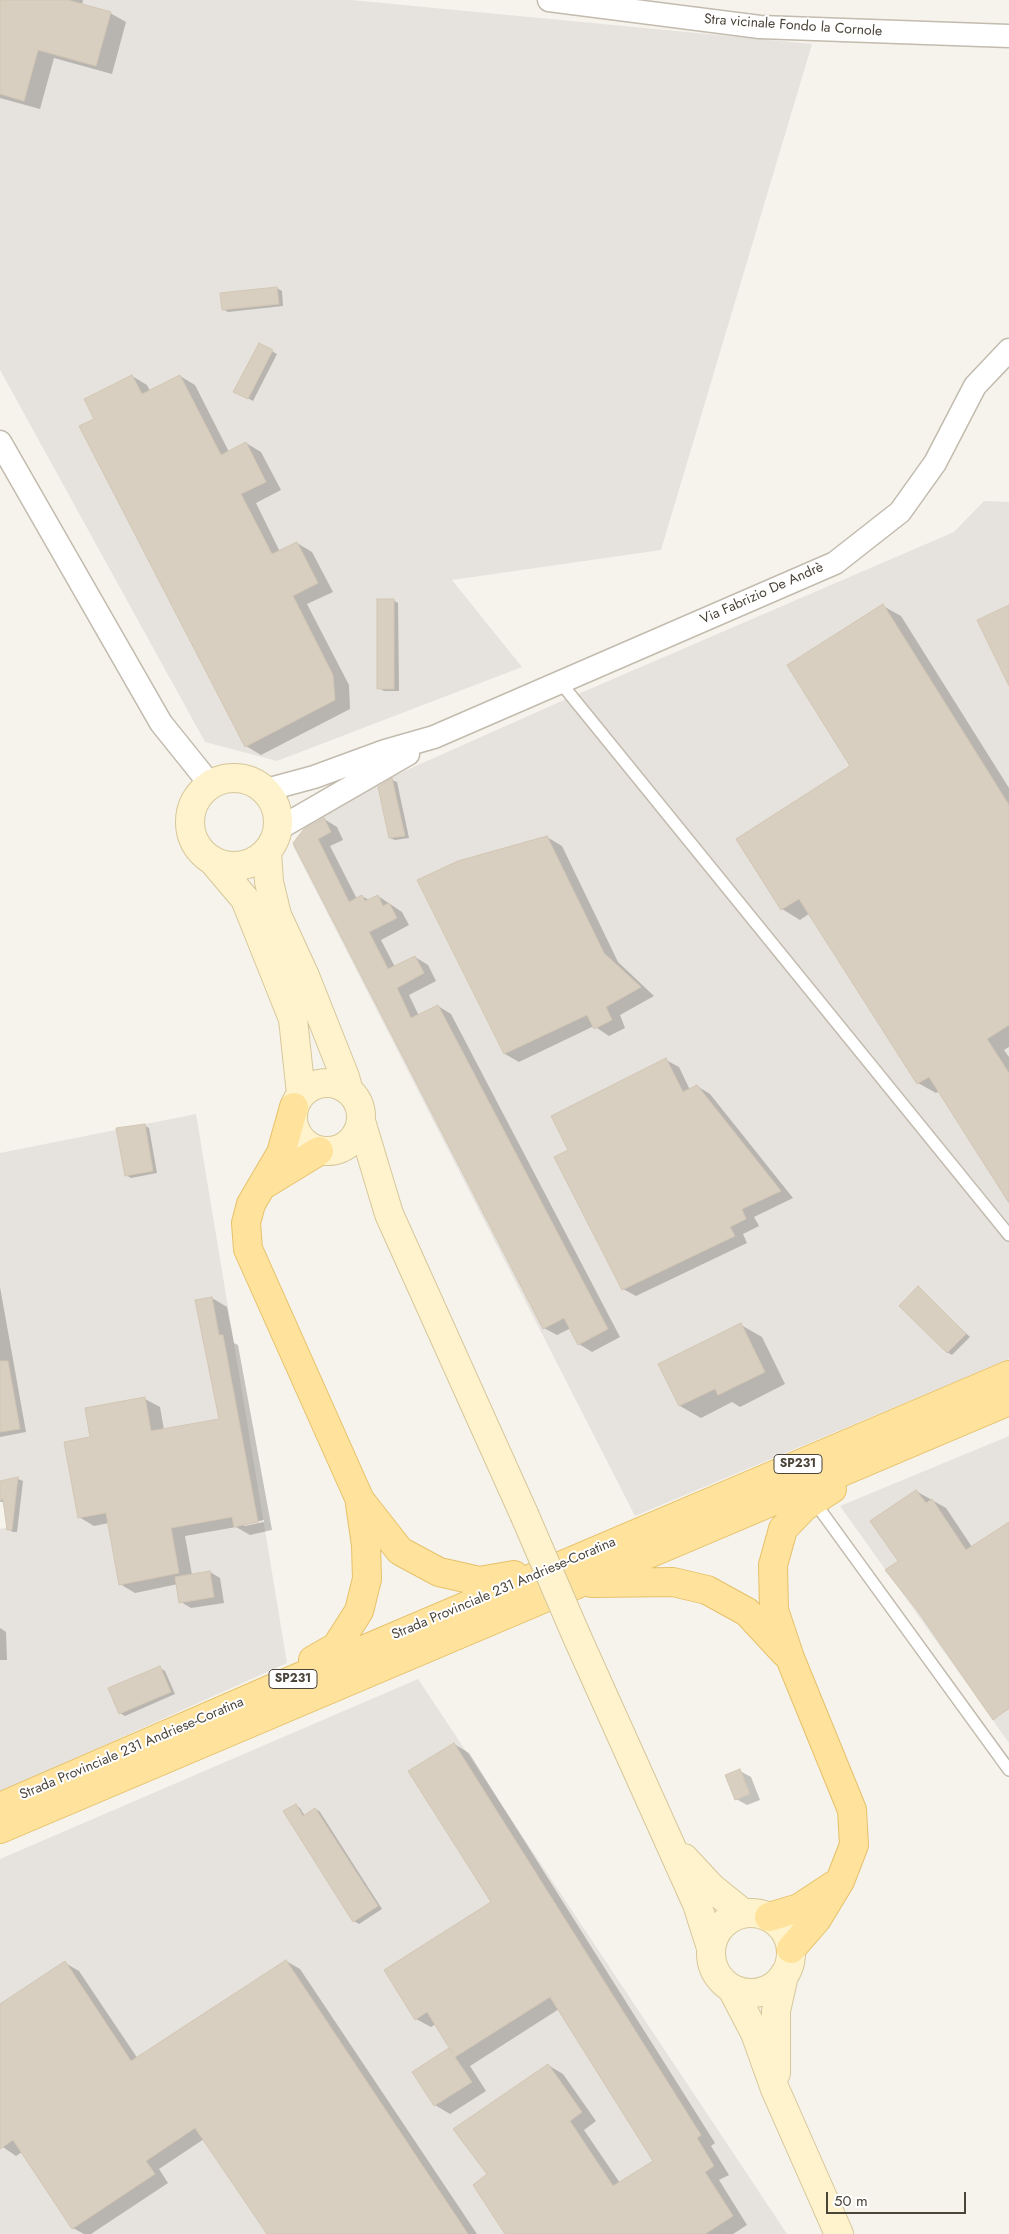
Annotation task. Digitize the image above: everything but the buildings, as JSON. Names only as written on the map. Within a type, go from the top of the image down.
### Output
[{"type":"main road","points":[[348,1091],[345,1077],[305,976],[277,915],[269,882],[277,808],[266,790],[254,781],[239,777],[224,778],[210,784],[199,794],[192,808],[189,823],[192,838],[200,851],[212,860],[245,899],[290,1010],[293,1019],[298,1100],[281,1153],[251,1204],[246,1223],[248,1249],[360,1500],[400,1551],[439,1572],[478,1580],[507,1577],[587,1554]]},
{"type":"main road","points":[[212,860],[226,866],[241,866],[255,861],[273,841]]},
{"type":"main road","points":[[389,1214],[330,1149],[308,1146],[300,1139],[294,1129],[292,1118],[298,1100],[308,1088],[325,1083],[339,1085],[356,1099],[389,1214],[697,1904],[711,1948],[713,1967],[724,1983],[732,1989],[755,1993],[772,1987],[840,1881],[854,1845],[852,1810],[790,1658],[774,1610],[772,1565],[783,1529],[793,1517],[813,1500],[909,1444]]},
{"type":"main road","points":[[262,1186],[330,1149],[351,1141],[358,1132],[361,1121]]},
{"type":"main road","name":"Strada Provinciale 231 Andriese-Coratina","points":[[0,1807],[268,1690],[1009,1374]]},
{"type":"main road","name":"Strada Provinciale 231 Andriese-Coratina","points":[[0,1829],[1009,1401]]},
{"type":"main road","points":[[268,1690],[302,1666],[336,1647],[359,1610],[367,1579],[366,1545],[360,1500]]},
{"type":"main road","points":[[578,1583],[673,1582],[707,1590],[747,1612],[790,1658]]},
{"type":"main road","points":[[669,1842],[712,1888],[756,1915],[780,1925],[787,1936],[788,1962],[776,2011],[776,2089]]},
{"type":"main road","points":[[711,1948],[714,1936],[722,1925],[732,1918],[799,1908],[840,1881]]},
{"type":"main road","points":[[732,1989],[755,2033],[776,2089],[839,2234]]},
{"type":"street","name":"Stra vicinale Fondo la Cornole","points":[[549,0],[760,27],[1009,36]]},
{"type":"street","name":"Via Fabrizio De Andrè","points":[[434,737],[835,562],[900,512],[935,462],[975,386],[1009,350]]},
{"type":"street","points":[[0,442],[161,723],[210,784]]},
{"type":"street","points":[[266,790],[314,777],[385,751],[434,737]]},
{"type":"street","points":[[273,841],[434,737]]},
{"type":"lane","points":[[560,682],[1009,1236]]},
{"type":"lane","points":[[813,1500],[1009,1770]]},
{"type":"shaded area","points":[[0,0],[351,0],[812,44],[661,550],[452,580],[522,667],[277,761],[205,742],[0,370]]},
{"type":"shaded area","points":[[984,501],[1009,502],[1009,1359],[635,1516],[293,846],[309,821],[389,778],[555,704],[954,532]]},
{"type":"shaded area","points":[[196,1114],[287,1663],[0,1792],[0,1529],[8,1527],[0,1492],[0,1153]]},
{"type":"shaded area","points":[[1009,1436],[1009,1743],[840,1506]]},
{"type":"shaded area","points":[[418,1679],[787,2234],[0,2234],[0,1859]]}]
